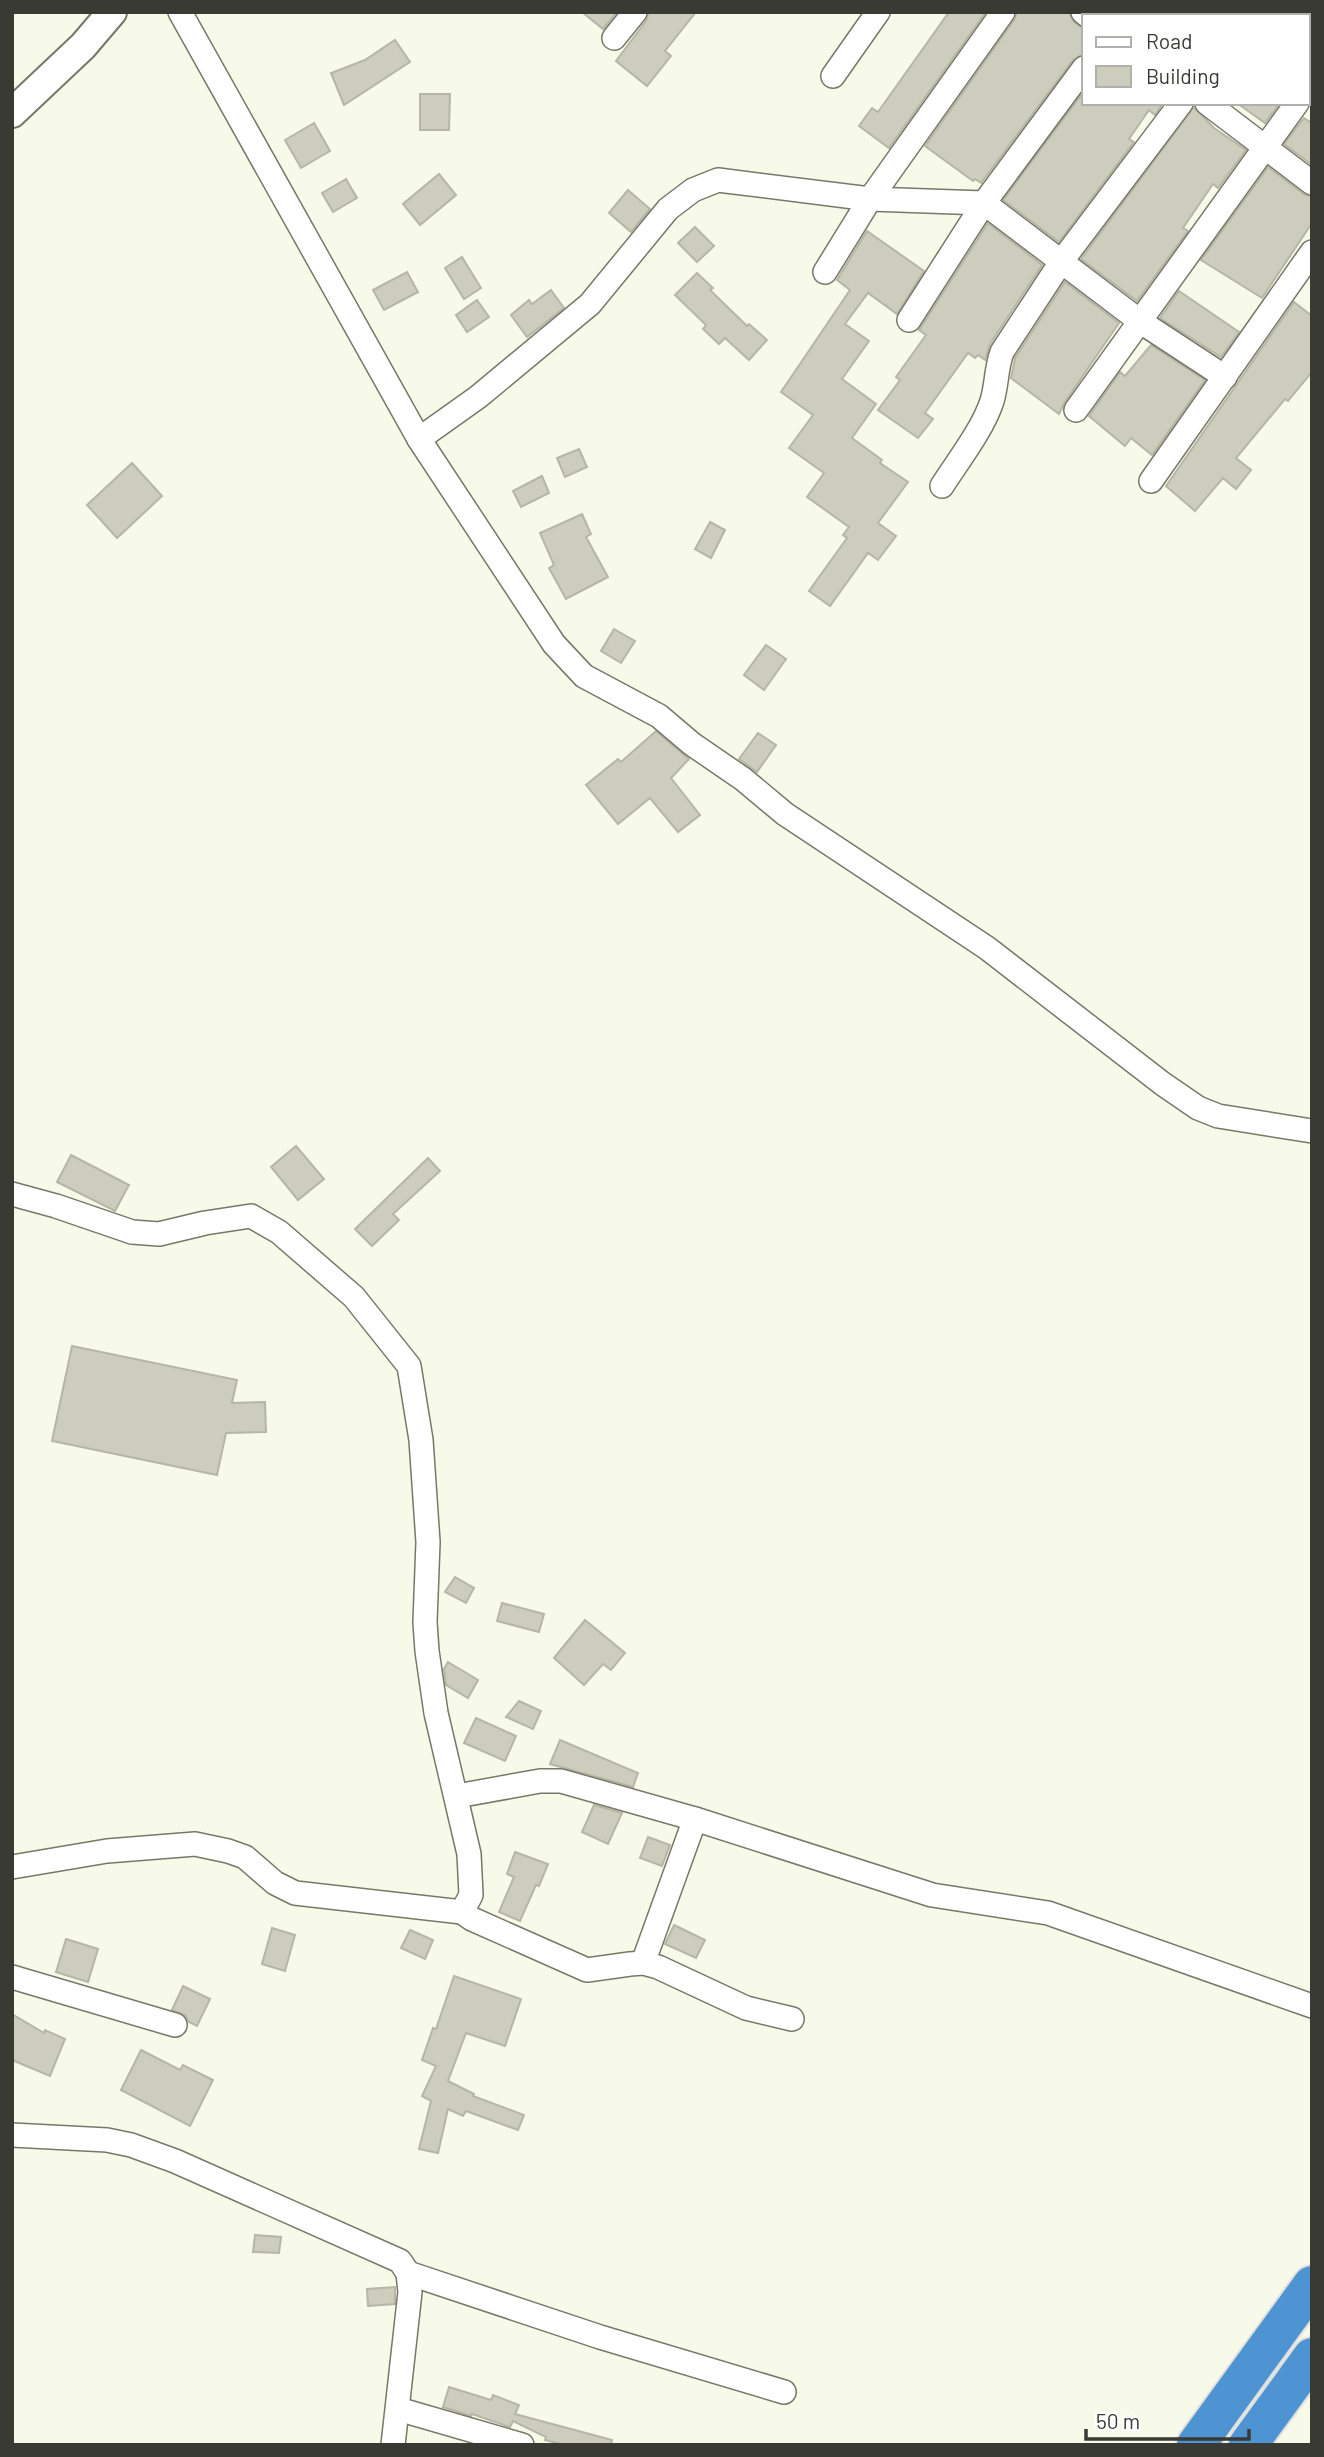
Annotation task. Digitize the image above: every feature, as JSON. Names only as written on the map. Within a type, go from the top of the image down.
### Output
[{"type":"highway","points":[[1196,2445],[1312,2285]]},
{"type":"highway","points":[[1248,2445],[1312,2357]]},
{"type":"street","points":[[12,113],[83,46],[112,12]]},
{"type":"street","points":[[180,12],[419,439],[554,645],[584,676],[659,716],[785,814],[987,948],[1198,1108],[1218,1116],[1312,1130]]},
{"type":"street","points":[[614,38],[635,12]]},
{"type":"street","points":[[833,76],[877,12]]},
{"type":"street","points":[[825,272],[870,199],[1003,12]]},
{"type":"street","points":[[909,320],[984,204],[1082,71]]},
{"type":"street","points":[[942,486],[992,401],[1002,352],[1061,261],[1179,105]]},
{"type":"street","points":[[1210,105],[1312,183]]},
{"type":"street","points":[[1076,410],[1295,105]]},
{"type":"street","points":[[419,439],[478,397],[590,304],[668,209],[693,190],[718,180],[870,199],[984,204],[1141,322],[1225,377]]},
{"type":"street","points":[[1151,481],[1312,252]]},
{"type":"street","points":[[12,1194],[132,1232],[159,1234],[251,1216],[279,1232],[354,1297],[409,1366],[421,1440],[428,1542],[425,1622],[427,1651],[436,1713],[469,1854],[471,1895],[462,1912]]},
{"type":"street","points":[[457,1796],[540,1781],[561,1781],[695,1819],[932,1895],[1048,1913],[1312,2006]]},
{"type":"street","points":[[643,1963],[695,1819]]},
{"type":"street","points":[[12,1867],[107,1851],[195,1844],[245,1857],[275,1882],[295,1893],[462,1912],[472,1919],[587,1970],[643,1963],[658,1967],[746,2008],[792,2019]]},
{"type":"street","points":[[12,1977],[175,2025]]},
{"type":"street","points":[[12,2135],[107,2140],[131,2145],[175,2161],[400,2261],[408,2273],[410,2292],[393,2445]]},
{"type":"street","points":[[408,2273],[600,2337],[784,2392]]},
{"type":"street","points":[[398,2409],[522,2445]]},
{"type":"building","points":[[582,12],[617,12],[603,29]]},
{"type":"building","points":[[649,12],[696,12],[665,51],[671,56],[647,86],[616,61],[646,21]]},
{"type":"building","points":[[949,12],[986,12],[889,148],[859,126],[872,108],[878,112]]},
{"type":"building","points":[[1017,12],[1069,12],[1074,22],[1082,28],[1082,55],[1073,60],[981,183],[975,179],[973,181],[925,146]]},
{"type":"building","points":[[395,40],[410,62],[344,105],[331,73],[365,60]]},
{"type":"building","points":[[420,94],[450,94],[449,130],[420,130]]},
{"type":"building","points":[[1082,94],[1082,105],[1162,105],[1155,115],[1149,110],[1129,139],[1134,142],[1059,242],[1003,200]]},
{"type":"building","points":[[1240,105],[1278,105],[1265,123]]},
{"type":"building","points":[[1194,107],[1214,128],[1246,150],[1218,188],[1213,184],[1183,228],[1188,231],[1137,301],[1081,259]]},
{"type":"building","points":[[1304,118],[1312,123],[1312,165],[1284,144]]},
{"type":"building","points":[[314,123],[330,151],[301,168],[285,140]]},
{"type":"building","points":[[1268,167],[1312,197],[1312,223],[1262,298],[1201,260]]},
{"type":"building","points":[[439,174],[456,195],[420,225],[403,204]]},
{"type":"building","points":[[346,179],[357,198],[333,212],[322,193]]},
{"type":"building","points":[[628,190],[650,209],[631,232],[609,213]]},
{"type":"building","points":[[988,223],[1042,265],[990,344],[985,360],[968,353],[925,413],[933,419],[918,438],[878,410],[900,380],[896,377],[926,335],[919,330]]},
{"type":"building","points":[[695,227],[714,246],[697,262],[678,243]]},
{"type":"building","points":[[867,231],[924,271],[897,314],[868,293],[845,324],[869,341],[842,379],[876,404],[852,438],[882,460],[880,463],[908,482],[878,523],[896,536],[878,560],[868,553],[830,606],[809,591],[847,538],[843,535],[849,527],[807,497],[824,473],[789,448],[813,415],[781,392],[850,290],[837,280]]},
{"type":"building","points":[[462,257],[481,288],[464,299],[445,268]]},
{"type":"building","points":[[407,272],[418,292],[384,310],[373,290]]},
{"type":"building","points":[[697,273],[713,288],[710,290],[747,326],[749,324],[767,340],[749,360],[725,338],[719,344],[703,329],[706,325],[675,295]]},
{"type":"building","points":[[1065,282],[1119,323],[1059,414],[1011,378],[1015,358]]},
{"type":"building","points":[[551,290],[564,308],[527,337],[511,315],[529,300],[532,304]]},
{"type":"building","points":[[1179,291],[1239,332],[1221,357],[1160,318]]},
{"type":"building","points":[[477,300],[489,317],[467,332],[456,315]]},
{"type":"building","points":[[1294,302],[1312,316],[1312,372],[1288,401],[1285,399],[1236,458],[1251,470],[1236,489],[1223,478],[1195,511],[1166,486]]},
{"type":"building","points":[[1151,345],[1205,380],[1152,455],[1131,438],[1125,446],[1089,416],[1120,372],[1125,376]]},
{"type":"building","points":[[579,449],[587,467],[565,477],[557,458]]},
{"type":"building","points":[[132,463],[162,496],[117,538],[87,505]]},
{"type":"building","points":[[542,476],[549,493],[521,507],[513,491]]},
{"type":"building","points":[[582,514],[591,534],[586,537],[608,577],[566,599],[549,568],[554,565],[540,533]]},
{"type":"building","points":[[710,522],[725,530],[711,558],[695,549]]},
{"type":"building","points":[[614,629],[635,641],[621,663],[601,651]]},
{"type":"building","points":[[766,645],[786,659],[764,690],[744,675]]},
{"type":"building","points":[[656,731],[689,759],[671,778],[700,815],[678,832],[650,798],[618,824],[586,785],[618,759],[621,762]]},
{"type":"building","points":[[758,733],[776,745],[757,772],[739,759]]},
{"type":"building","points":[[296,1146],[324,1179],[298,1200],[271,1167]]},
{"type":"building","points":[[71,1155],[129,1185],[115,1211],[57,1182]]},
{"type":"building","points":[[428,1158],[440,1171],[393,1214],[399,1220],[372,1246],[355,1229]]},
{"type":"building","points":[[72,1346],[237,1380],[232,1403],[265,1402],[266,1432],[226,1433],[217,1475],[52,1441]]},
{"type":"building","points":[[455,1577],[474,1588],[466,1603],[445,1592]]},
{"type":"building","points":[[502,1603],[544,1614],[539,1632],[497,1621]]},
{"type":"building","points":[[585,1620],[625,1653],[611,1670],[603,1664],[584,1685],[554,1658]]},
{"type":"building","points":[[448,1662],[478,1680],[468,1698],[446,1685],[444,1669]]},
{"type":"building","points":[[519,1701],[541,1711],[533,1729],[506,1717]]},
{"type":"building","points":[[476,1718],[516,1736],[505,1761],[464,1743]]},
{"type":"building","points":[[560,1740],[638,1773],[633,1787],[550,1764]]},
{"type":"building","points":[[594,1805],[622,1813],[608,1844],[582,1832]]},
{"type":"building","points":[[648,1837],[670,1845],[662,1866],[640,1858]]},
{"type":"building","points":[[515,1852],[548,1864],[520,1921],[499,1912],[514,1877],[507,1874]]},
{"type":"building","points":[[674,1925],[705,1940],[696,1958],[665,1944]]},
{"type":"building","points":[[272,1928],[295,1935],[285,1971],[262,1964]]},
{"type":"building","points":[[410,1930],[433,1940],[425,1959],[401,1948]]},
{"type":"building","points":[[66,1939],[98,1949],[88,1982],[56,1972]]},
{"type":"building","points":[[454,1976],[521,1999],[505,2046],[466,2033],[448,2081],[474,2094],[473,2096],[524,2115],[518,2130],[466,2111],[463,2116],[448,2109],[438,2153],[419,2149],[431,2101],[422,2096],[436,2066],[422,2060]]},
{"type":"building","points":[[183,1986],[210,1999],[197,2026],[189,2022],[185,2015],[172,2010]]},
{"type":"building","points":[[12,2014],[44,2033],[45,2030],[65,2039],[50,2076],[12,2060]]},
{"type":"building","points":[[141,2050],[180,2070],[183,2065],[213,2080],[190,2126],[121,2090]]},
{"type":"building","points":[[255,2235],[281,2237],[279,2253],[253,2252]]},
{"type":"building","points":[[395,2287],[395,2304],[368,2306],[367,2289]]},
{"type":"building","points":[[449,2387],[491,2400],[493,2395],[519,2405],[515,2414],[612,2440],[611,2445],[565,2445],[545,2440],[546,2437],[513,2421],[510,2427],[443,2407]]}]
